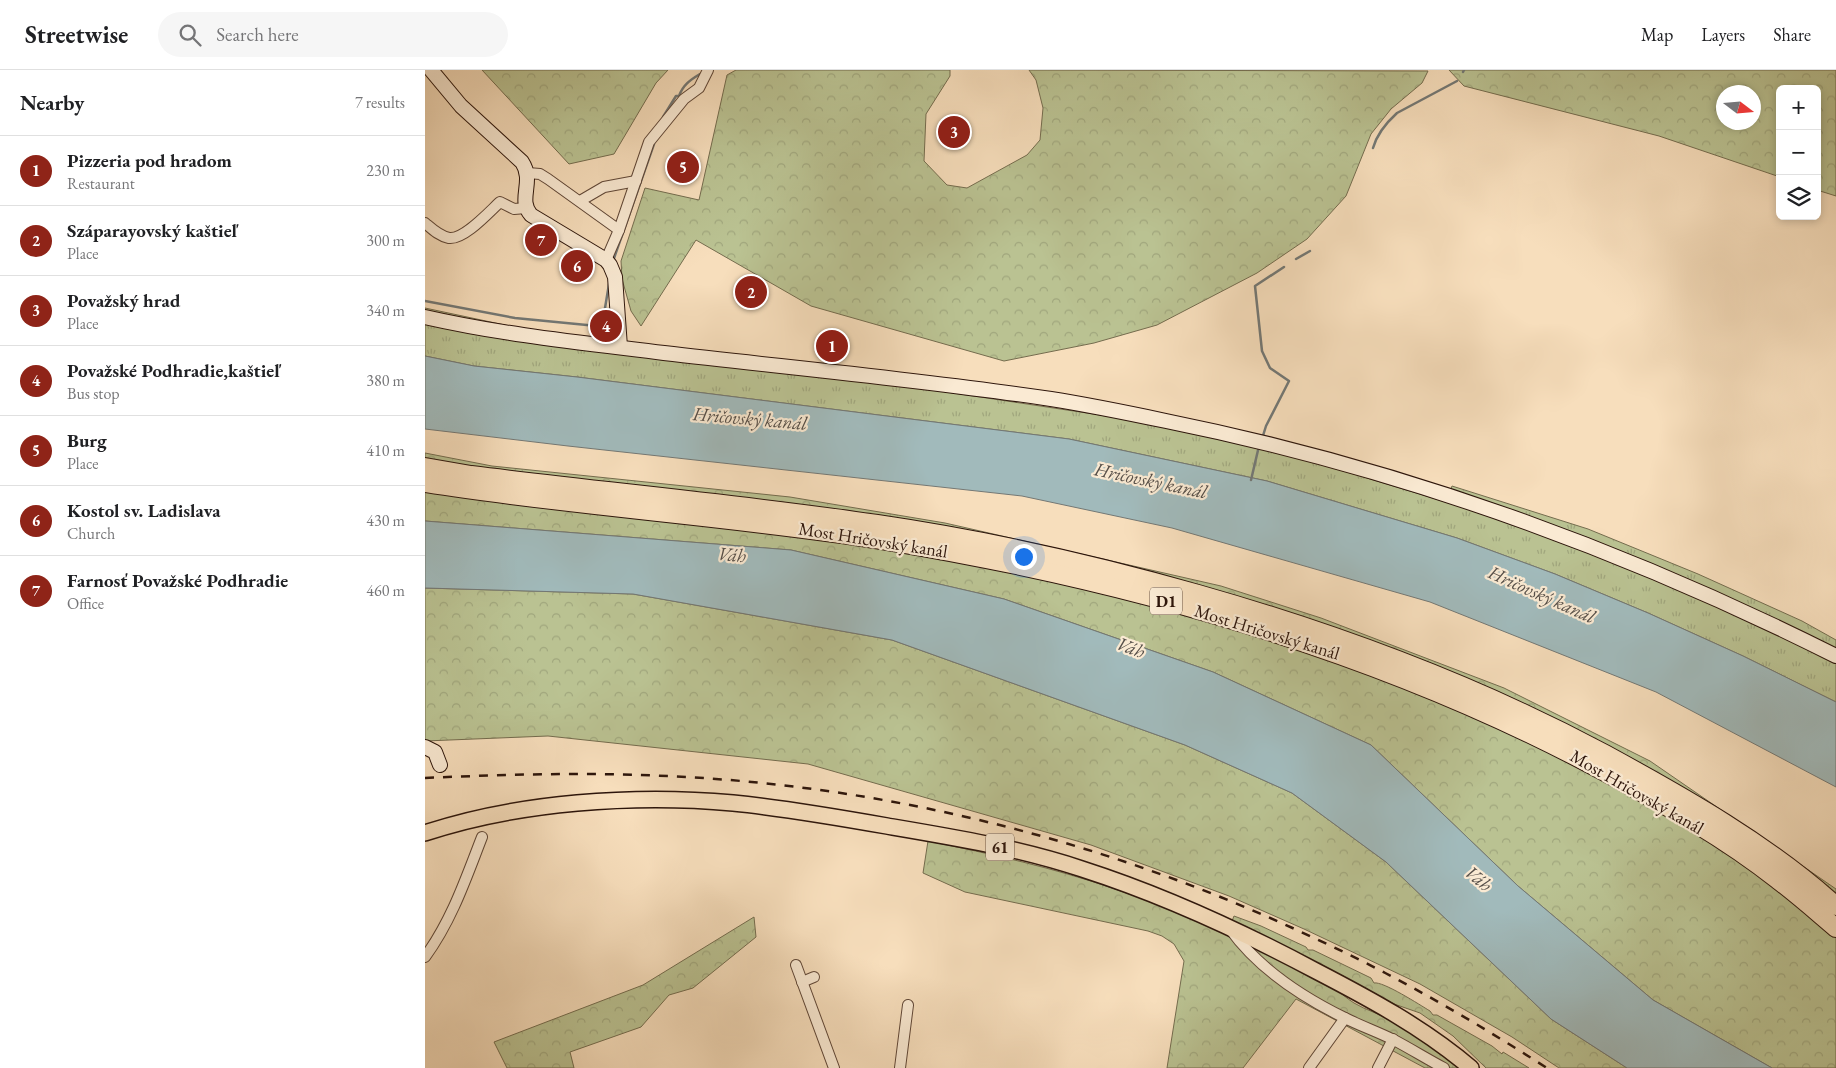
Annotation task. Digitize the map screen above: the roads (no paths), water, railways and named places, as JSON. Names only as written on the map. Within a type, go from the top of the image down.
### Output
[{"type":"highway","name":"Most Hričovský kanál","points":[[425,467],[537,483],[804,514],[949,536],[1089,565],[1153,581],[1271,616],[1439,676],[1540,721],[1579,741],[1690,801],[1786,866],[1836,906]]},
{"type":"highway","name":"Most Hričovský kanál","points":[[425,483],[523,497],[815,530],[947,552],[1021,566],[1149,596],[1317,646],[1477,709],[1548,742],[1633,787],[1724,842],[1776,878],[1836,928]]},
{"type":"main road","points":[[431,70],[461,106],[516,156],[528,173],[526,208],[531,215],[610,264],[615,277],[620,348]]},
{"type":"main road","points":[[425,317],[492,331],[620,348],[1054,400],[1245,438],[1329,459],[1460,498],[1560,534],[1683,584],[1785,630],[1836,656]]},
{"type":"main road","points":[[425,747],[435,752],[440,765]]},
{"type":"main road","name":"61","points":[[425,834],[447,826],[519,812],[589,803],[640,800],[741,804],[918,831],[1011,850],[1080,868],[1230,928],[1288,956],[1398,1015],[1453,1053],[1471,1068]]},
{"type":"street","points":[[606,260],[619,230],[633,182],[649,142],[678,105],[699,88],[708,70]]},
{"type":"street","points":[[528,173],[540,174],[619,230]]},
{"type":"street","points":[[580,201],[604,187],[633,182]]},
{"type":"street","points":[[425,223],[438,234],[450,238],[463,234],[500,202],[514,209],[526,208]]},
{"type":"street","points":[[425,957],[455,906],[482,837]]},
{"type":"street","points":[[1230,928],[1243,946],[1262,964],[1302,994],[1345,1018],[1393,1039],[1444,1068]]},
{"type":"street","points":[[796,965],[834,1068]]},
{"type":"street","points":[[802,982],[814,978]]},
{"type":"street","points":[[900,1068],[905,1009]]},
{"type":"street","points":[[1309,1068],[1345,1018]]},
{"type":"street","points":[[1378,1068],[1393,1039]]},
{"type":"water","name":"Hričovský kanál","points":[[425,356],[474,366],[577,377],[1069,439],[1267,481],[1457,538],[1555,574],[1648,613],[1743,656],[1836,702],[1836,787],[1656,692],[1430,602],[1172,528],[1022,496],[425,429]]},
{"type":"water","name":"Váh","points":[[425,521],[791,550],[1004,599],[1213,672],[1371,745],[1518,886],[1653,1000],[1772,1068],[1627,1068],[1551,1019],[1386,862],[1292,793],[1185,745],[892,640],[633,594],[425,588]]},
{"type":"waterway","points":[[663,117],[676,96],[679,96],[685,86],[700,74]]},
{"type":"waterway","points":[[1373,148],[1382,129],[1397,113],[1457,81]]},
{"type":"waterway","points":[[613,261],[654,144]]},
{"type":"waterway","points":[[1296,259],[1310,251]]},
{"type":"waterway","points":[[1262,439],[1266,426],[1289,381],[1270,368],[1262,351],[1255,286],[1284,267]]},
{"type":"waterway","points":[[425,301],[515,318],[597,326],[603,320],[609,284]]},
{"type":"waterway","points":[[1251,480],[1259,446]]},
{"type":"railway","points":[[425,778],[588,774],[686,777],[848,794],[1008,827],[1086,849],[1164,875],[1240,905],[1314,938],[1374,967],[1433,999],[1547,1068]]},
{"type":"place","name":"Považský hrad","points":[[954,132]]},
{"type":"place","name":"Burg","points":[[683,167]]},
{"type":"place","name":"Farnosť Považské Podhradie","points":[[541,240]]},
{"type":"place","name":"Kostol sv. Ladislava","points":[[577,266]]},
{"type":"place","name":"Száparayovský kaštieľ","points":[[751,292]]},
{"type":"place","name":"Považské Podhradie,kaštieľ","points":[[606,326]]},
{"type":"place","name":"Pizzeria pod hradom","points":[[832,346]]}]
